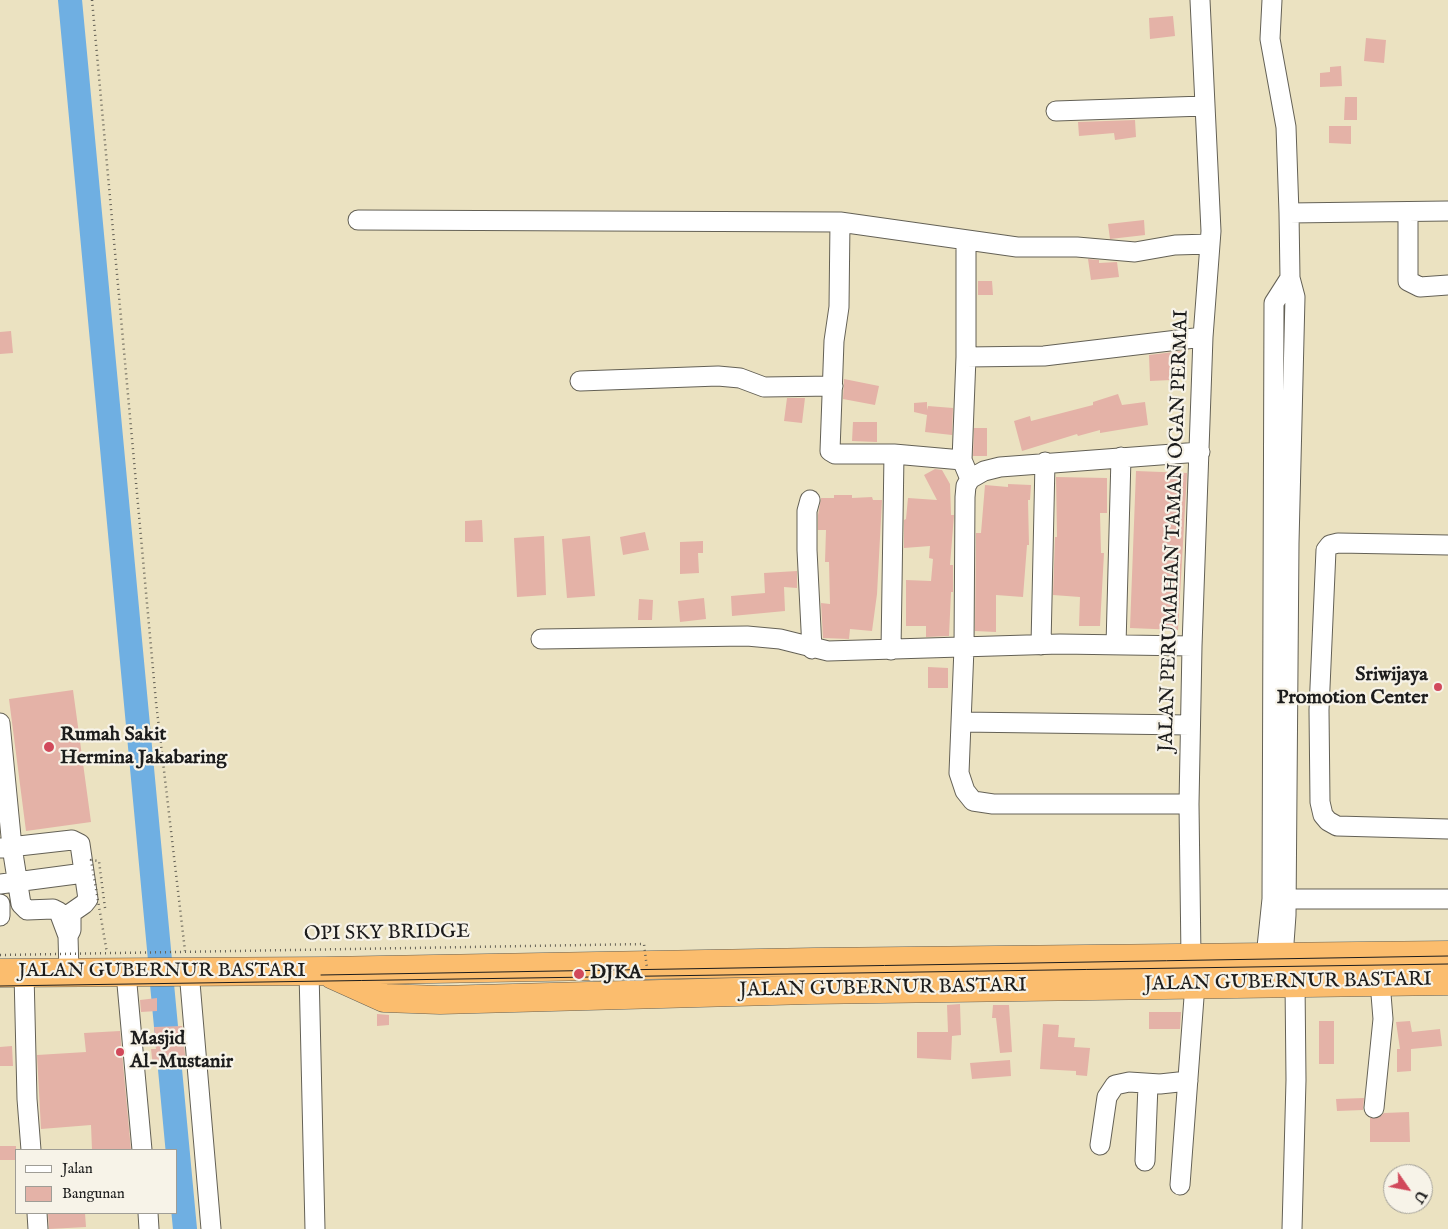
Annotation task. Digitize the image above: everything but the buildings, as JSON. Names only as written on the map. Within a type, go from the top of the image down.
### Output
[{"type":"highway","name":"JALAN GUBERNUR BASTARI","points":[[12,973],[317,971],[814,962],[1190,958],[1276,949],[1448,954]]},
{"type":"highway","points":[[809,990],[814,962]]},
{"type":"highway","name":"JALAN GUBERNUR BASTARI","points":[[317,971],[384,998],[440,1000],[809,990],[1448,981]]},
{"type":"street","name":"JALAN PERUMAHAN TAMAN OGAN PERMAI","points":[[1190,958],[1189,804],[1192,646],[1204,337],[1210,244],[1200,0]]},
{"type":"street","points":[[1272,0],[1270,39],[1286,127],[1290,278],[1295,297],[1276,949]]},
{"type":"street","points":[[1056,111],[1204,106]]},
{"type":"street","points":[[1289,213],[1448,211]]},
{"type":"street","points":[[1408,213],[1408,281],[1420,287],[1448,285]]},
{"type":"street","points":[[358,220],[840,222],[966,242],[1017,247],[1077,247],[1135,252],[1175,246],[1210,244]]},
{"type":"street","points":[[840,222],[839,307],[834,341],[830,451],[835,454],[894,454],[962,460]]},
{"type":"street","points":[[966,242],[966,357],[962,460],[970,479]]},
{"type":"street","points":[[966,357],[1044,356],[1204,337]]},
{"type":"street","points":[[580,381],[718,376],[740,378],[764,387],[833,386]]},
{"type":"street","points":[[1189,804],[993,804],[973,800],[965,791],[959,773],[964,648],[965,497],[966,486],[970,479],[984,471],[1000,467],[1045,462],[1200,452]]},
{"type":"street","points":[[891,650],[894,454]]},
{"type":"street","points":[[1116,645],[1121,457]]},
{"type":"street","points":[[1041,645],[1045,462]]},
{"type":"street","points":[[810,500],[807,511],[807,550],[812,649]]},
{"type":"street","points":[[1448,545],[1338,542],[1330,545],[1326,550],[1319,710],[1320,802],[1323,815],[1328,821],[1337,826],[1448,829]]},
{"type":"street","points":[[541,639],[611,640],[747,636],[780,639],[812,649],[828,651],[1041,645],[1192,646]]},
{"type":"street","points":[[961,722],[1190,725]]},
{"type":"street","points":[[0,723],[9,883],[24,909],[30,911],[76,908]]},
{"type":"street","points":[[6,848],[72,840],[78,842],[82,848],[88,899],[71,913],[71,930],[68,936]]},
{"type":"street","points":[[9,883],[84,873]]},
{"type":"street","points":[[1278,907],[1448,899]]},
{"type":"street","points":[[0,904],[0,916]]},
{"type":"street","points":[[56,910],[62,916],[68,936],[69,973]]},
{"type":"street","points":[[189,971],[212,1229]]},
{"type":"street","points":[[315,1229],[317,971]]},
{"type":"street","points":[[12,973],[32,1149]]},
{"type":"street","points":[[126,973],[142,1149]]},
{"type":"street","points":[[1292,1229],[1296,1080],[1295,982]]},
{"type":"street","points":[[1374,1108],[1382,1019],[1380,982]]},
{"type":"street","points":[[1180,1185],[1194,984]]},
{"type":"street","points":[[1100,1145],[1107,1097],[1110,1090],[1120,1084],[1148,1085],[1188,1081]]},
{"type":"street","points":[[1145,1160],[1148,1085]]},
{"type":"street","points":[[37,1214],[38,1229]]},
{"type":"street","points":[[148,1214],[149,1229]]},
{"type":"path","points":[[92,0],[156,702],[189,971]]},
{"type":"path","points":[[105,908],[99,860],[91,860],[107,952]]},
{"type":"path","name":"OPI SKY BRIDGE","points":[[0,954],[644,944],[647,968]]},
{"type":"waterway","points":[[70,0],[160,960]]},
{"type":"waterway","points":[[162,984],[177,1149]]},
{"type":"waterway","points":[[178,1154],[185,1229]]},
{"type":"tram line","points":[[321,975],[1448,956]]},
{"type":"tram line","points":[[0,986],[1448,964]]},
{"type":"place","name":"Sriwijaya Promotion Center","points":[[1438,687]]},
{"type":"place","name":"Rumah Sakit Hermina Jakabaring","points":[[49,747]]},
{"type":"place","name":"DJKA","points":[[579,974]]},
{"type":"place","name":"Masjid Al-Mustanir","points":[[120,1052]]}]
